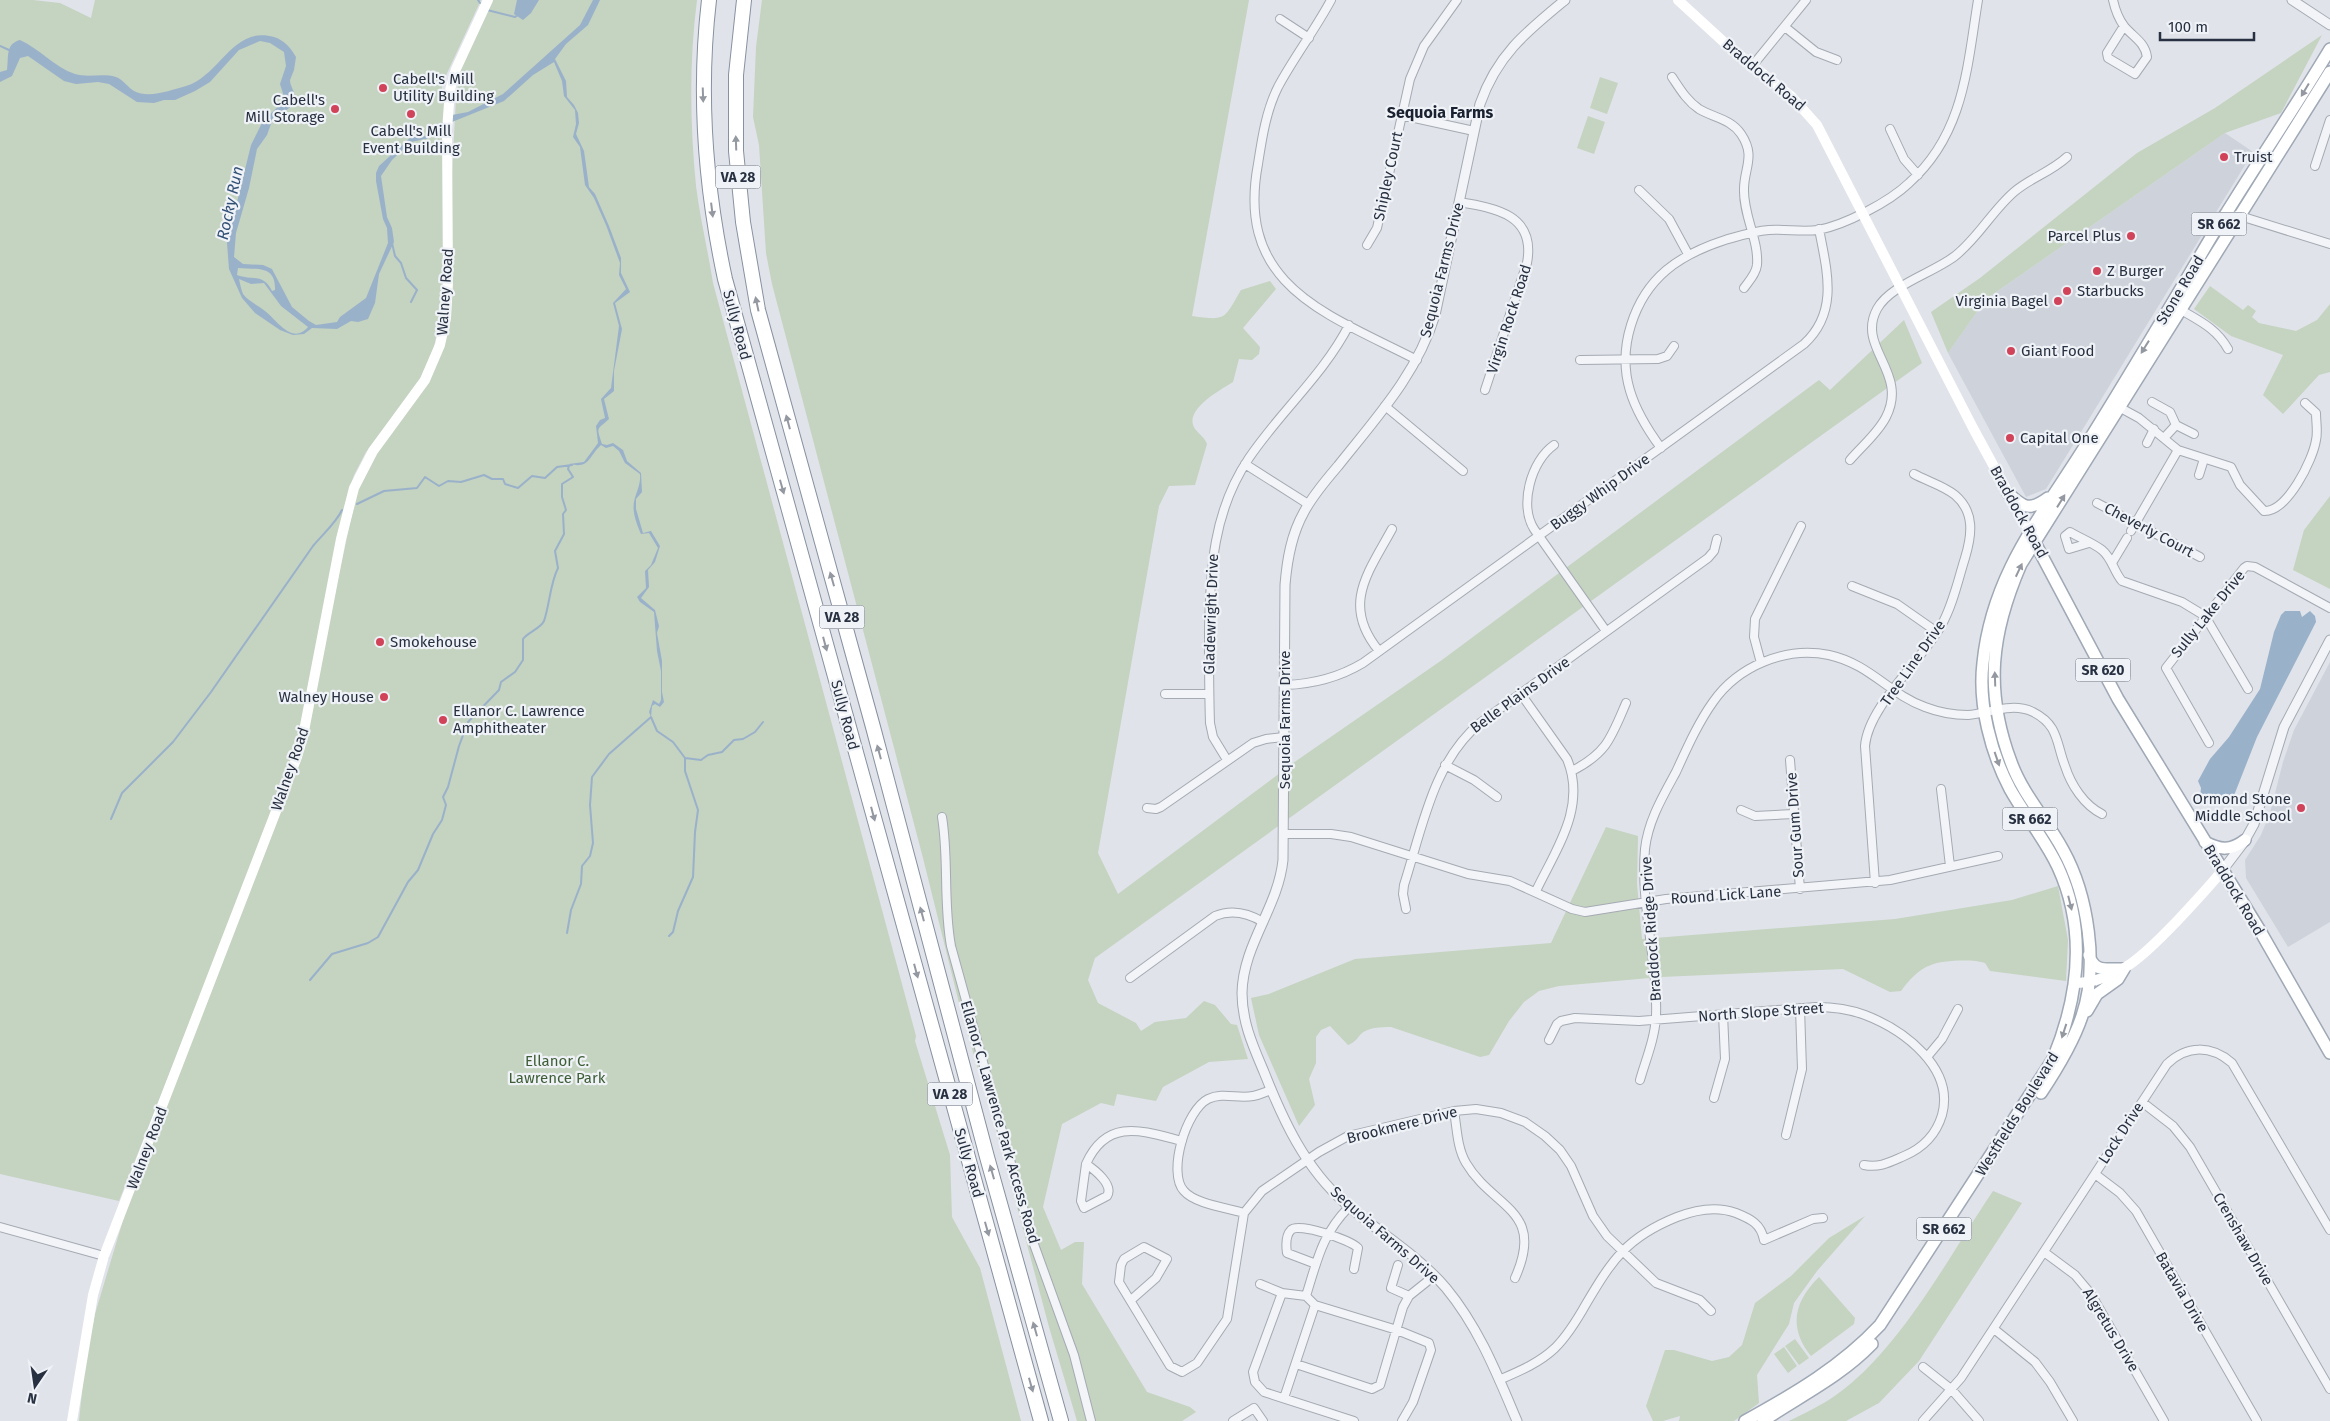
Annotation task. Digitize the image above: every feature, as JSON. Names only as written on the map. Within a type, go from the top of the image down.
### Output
[{"type":"highway","name":"Sully Road","points":[[710,0],[703,84],[707,166],[713,217],[729,298],[1042,1421]]},
{"type":"highway","name":"Sully Road","points":[[744,0],[736,75],[736,151],[745,240],[758,310],[870,718],[987,1157],[1061,1421]]},
{"type":"main road","name":"Walney Road","points":[[72,1421],[94,1295],[104,1256],[297,757],[303,736],[343,531],[354,488],[373,451],[425,380],[440,345],[446,318],[448,282],[448,112],[450,90],[456,69],[488,0]]},
{"type":"main road","name":"Braddock Road","points":[[1678,0],[1700,22],[1792,96],[1813,118],[2118,699],[2259,929],[2330,1053]]},
{"type":"main road","name":"Stone Road","points":[[2035,542],[2226,212],[2256,169],[2330,49]]},
{"type":"main road","name":"Stone Road","points":[[2029,531],[2181,310],[2330,72]]},
{"type":"main road","points":[[2008,492],[2022,505],[2029,507],[2040,504],[2053,494]]},
{"type":"main road","name":"Westfields Boulevard","points":[[1746,1421],[1838,1363],[1860,1345],[1880,1324],[2053,1059],[2066,1027],[2076,983],[2076,934],[2069,897],[2048,848],[2010,790],[1996,758],[1985,712],[1982,664],[1992,615],[2006,573],[2029,531]]},
{"type":"main road","name":"Westfields Boulevard","points":[[1763,1421],[1816,1389],[1855,1360],[1894,1319],[2052,1077],[2082,1016],[2088,983],[2089,955],[2085,915],[2073,873],[2062,848],[2017,776],[2002,733],[1997,710],[1995,664],[1999,624],[2007,596],[2021,564],[2035,542]]},
{"type":"main road","points":[[2205,842],[2217,848],[2226,849],[2237,846],[2245,840]]},
{"type":"main road","points":[[2082,1016],[2089,1010],[2093,999],[2099,992],[2150,950],[2222,871]]},
{"type":"main road","points":[[2089,955],[2092,963],[2100,969],[2124,970]]},
{"type":"main road","points":[[2076,983],[2088,983],[2124,970]]},
{"type":"street","points":[[1331,0],[1282,81],[1270,108],[1255,178],[1254,212],[1265,250],[1279,274],[1301,297],[1349,325],[1417,360]]},
{"type":"street","name":"Shipley Court","points":[[1367,245],[1377,228],[1407,89],[1416,62],[1436,27],[1457,0]]},
{"type":"street","name":"Sequoia Farms Drive","points":[[1517,1421],[1475,1328],[1461,1308],[1414,1256],[1349,1206],[1334,1192],[1308,1160],[1286,1125],[1271,1090],[1249,1037],[1243,1006],[1245,968],[1252,944],[1274,901],[1280,879],[1284,834],[1286,566],[1294,533],[1308,504],[1385,406],[1417,360],[1435,315],[1474,131],[1485,90],[1504,56],[1524,33],[1565,0]]},
{"type":"street","points":[[1753,65],[1806,0]]},
{"type":"street","points":[[1661,448],[1633,404],[1627,378],[1626,360],[1629,332],[1642,300],[1663,272],[1688,254],[1767,230],[1819,230],[1863,212],[1894,195],[1918,175],[1932,158],[1956,116],[1965,83],[1978,0]]},
{"type":"street","points":[[2113,0],[2115,11],[2124,26],[2137,38],[2146,52],[2147,57],[2135,74],[2108,58],[2107,53],[2124,26]]},
{"type":"street","points":[[2292,0],[2330,25]]},
{"type":"street","points":[[1280,19],[1309,38]]},
{"type":"street","points":[[1785,27],[1816,52],[1837,60]]},
{"type":"street","points":[[1672,77],[1692,103],[1705,112],[1730,124],[1745,140],[1749,161],[1744,184],[1744,197],[1757,266],[1754,275],[1744,288]]},
{"type":"street","points":[[1401,115],[1474,131]]},
{"type":"street","points":[[2315,166],[2330,120]]},
{"type":"street","points":[[1890,129],[1904,159],[1918,175]]},
{"type":"street","points":[[1850,460],[1880,426],[1890,407],[1891,380],[1874,345],[1872,322],[1884,299],[1955,256],[1977,236],[2012,193],[2031,179],[2057,166],[2067,157]]},
{"type":"street","points":[[1640,190],[1669,218],[1688,254]]},
{"type":"street","name":"Virgin Rock Road","points":[[1459,202],[1499,210],[1510,215],[1520,226],[1529,246],[1527,263],[1485,390]]},
{"type":"street","points":[[2226,212],[2330,244]]},
{"type":"street","name":"Buggy Whip Drive","points":[[1285,685],[1309,684],[1333,678],[1355,667],[1800,348],[1816,332],[1826,312],[1829,291],[1819,230]]},
{"type":"street","points":[[2181,310],[2219,334],[2228,349]]},
{"type":"street","name":"Gladewright Drive","points":[[1227,760],[1218,748],[1211,732],[1209,694],[1210,574],[1213,548],[1223,509],[1245,464],[1336,348],[1349,325]]},
{"type":"street","points":[[1580,360],[1658,359],[1667,356],[1674,346]]},
{"type":"street","points":[[2152,402],[2170,412],[2176,425],[2194,434]]},
{"type":"street","points":[[2116,405],[2154,429],[2178,450],[2232,467],[2240,485],[2264,511],[2270,511],[2281,503],[2302,478],[2312,459],[2317,439],[2316,413],[2305,403]]},
{"type":"street","points":[[1385,406],[1464,470]]},
{"type":"street","points":[[2164,438],[2176,425]]},
{"type":"street","points":[[2146,443],[2154,429]]},
{"type":"street","points":[[1554,445],[1540,459],[1526,498],[1526,513],[1539,536],[1606,632]]},
{"type":"street","points":[[2112,563],[2178,450]]},
{"type":"street","points":[[2199,475],[2204,459]]},
{"type":"street","points":[[1245,464],[1308,504]]},
{"type":"street","name":"Tree Line Drive","points":[[1875,882],[1865,741],[1871,722],[1938,632],[1952,604],[1970,538],[1970,522],[1963,504],[1954,494],[1914,474]]},
{"type":"street","name":"Cheverly Court","points":[[2098,503],[2131,531],[2200,557]]},
{"type":"street","points":[[1761,662],[1754,637],[1755,619],[1801,526]]},
{"type":"street","points":[[1379,651],[1363,626],[1359,599],[1364,581],[1392,529]]},
{"type":"street","name":"Belle Plains Drive","points":[[1406,909],[1403,890],[1413,857],[1445,766],[1455,748],[1468,732],[1708,558],[1714,551],[1717,539]]},
{"type":"street","points":[[2090,543],[2103,550],[2112,563],[2115,574],[2122,581],[2182,602],[2205,616],[2248,689]]},
{"type":"street","name":"Sully Lake Drive","points":[[2209,743],[2166,668],[2205,616],[2247,566],[2255,567],[2330,608]]},
{"type":"street","points":[[1852,586],[1896,604],[1938,632]]},
{"type":"street","points":[[2222,871],[2245,840],[2260,807],[2270,766],[2284,728],[2330,640]]},
{"type":"street","name":"Braddock Ridge Drive","points":[[1640,1080],[1656,1019],[1645,850],[1649,831],[1655,812],[1712,702],[1737,677],[1761,662],[1792,654],[1829,655],[1860,666],[1914,703],[1940,712],[1967,715],[2012,708],[2029,710],[2048,723],[2059,742],[2065,767],[2072,781],[2084,801],[2102,814]]},
{"type":"street","points":[[1165,694],[1209,694]]},
{"type":"street","points":[[1521,694],[1563,754],[1572,771],[1575,791],[1571,817],[1536,891]]},
{"type":"street","points":[[1572,771],[1589,763],[1605,748],[1614,733],[1626,703]]},
{"type":"street","points":[[1147,808],[1156,810],[1162,807],[1253,743],[1284,737]]},
{"type":"street","name":"Sour Gum Drive","points":[[1790,760],[1800,889]]},
{"type":"street","points":[[1445,766],[1474,780],[1497,798]]},
{"type":"street","points":[[1941,789],[1950,866]]},
{"type":"street","points":[[1741,810],[1755,816],[1794,814]]},
{"type":"street","name":"Ellanor C. Lawrence Park Access Road","points":[[942,817],[948,928],[951,946],[1031,1236],[1074,1355],[1091,1421]]},
{"type":"street","name":"Round Lick Lane","points":[[1284,834],[1341,835],[1468,874],[1510,881],[1536,891],[1572,909],[1585,912],[1647,901],[1875,882],[1998,856]]},
{"type":"street","points":[[1130,978],[1215,916],[1230,912],[1244,913],[1263,922]]},
{"type":"street","name":"North Slope Street","points":[[1549,1040],[1557,1024],[1569,1019],[1622,1021],[1831,1007],[1865,1015],[1894,1031],[1927,1057],[1939,1076],[1944,1091],[1943,1111],[1936,1130],[1926,1143],[1912,1153],[1879,1166],[1864,1165]]},
{"type":"street","points":[[1786,1135],[1803,1060],[1800,1008]]},
{"type":"street","points":[[1927,1057],[1942,1039],[1958,1009]]},
{"type":"street","points":[[1714,1098],[1725,1059],[1723,1014]]},
{"type":"street","name":"Lock Drive","points":[[1923,1421],[1952,1390],[2167,1064],[2181,1053],[2205,1049],[2224,1056],[2237,1070],[2330,1230]]},
{"type":"street","points":[[1131,1300],[1156,1278],[1168,1260],[1144,1247],[1124,1259],[1121,1265],[1119,1282],[1170,1366],[1182,1372],[1196,1363],[1227,1319],[1244,1213],[1193,1199],[1184,1192],[1178,1183],[1177,1170],[1182,1140],[1194,1110],[1206,1100],[1224,1095],[1252,1097],[1271,1090]]},
{"type":"street","name":"Crenshaw Drive","points":[[2142,1102],[2173,1126],[2190,1147],[2330,1389]]},
{"type":"street","name":"Brookmere Drive","points":[[1244,1213],[1249,1204],[1262,1191],[1337,1141],[1357,1134],[1454,1111],[1476,1109],[1501,1113],[1525,1122],[1545,1136],[1560,1150],[1571,1166],[1593,1216],[1607,1236],[1621,1250],[1656,1283],[1672,1291],[1700,1300],[1711,1311]]},
{"type":"street","points":[[1454,1111],[1460,1149],[1466,1164],[1477,1178],[1512,1209],[1523,1231],[1525,1251],[1515,1278]]},
{"type":"street","points":[[1086,1164],[1096,1170],[1109,1189],[1109,1193],[1107,1196],[1084,1208],[1081,1201],[1086,1164],[1092,1150],[1105,1140],[1127,1129],[1182,1140]]},
{"type":"street","name":"Batavia Drive","points":[[2095,1174],[2120,1193],[2136,1212],[2257,1421]]},
{"type":"street","points":[[1306,1296],[1327,1234],[1349,1206]]},
{"type":"street","points":[[1499,1380],[1527,1368],[1556,1347],[1572,1328],[1606,1271],[1621,1250],[1645,1232],[1694,1211],[1716,1210],[1747,1217],[1762,1230],[1764,1240],[1813,1219],[1823,1218]]},
{"type":"street","points":[[0,1227],[104,1256]]},
{"type":"street","points":[[1316,1264],[1287,1253],[1287,1237],[1291,1230],[1296,1227],[1327,1234],[1353,1243],[1358,1248],[1354,1269]]},
{"type":"street","name":"Algretus Drive","points":[[2044,1252],[2075,1275],[2091,1294],[2164,1421]]},
{"type":"street","points":[[1398,1265],[1391,1288],[1409,1296]]},
{"type":"street","points":[[1296,1364],[1372,1389],[1380,1386],[1403,1308],[1409,1296],[1434,1276]]},
{"type":"street","points":[[1260,1284],[1282,1293],[1306,1296],[1315,1305],[1397,1330],[1429,1343],[1431,1350],[1413,1402],[1402,1421]]},
{"type":"street","points":[[1282,1293],[1253,1372],[1255,1382],[1264,1392],[1354,1421]]},
{"type":"street","points":[[1284,1398],[1315,1305]]},
{"type":"street","points":[[1994,1329],[2035,1362],[2050,1382],[2073,1421]]},
{"type":"street","points":[[1923,1367],[1952,1390],[1979,1421]]},
{"type":"street","points":[[1233,1421],[1254,1408],[1263,1421]]},
{"type":"shaded area","points":[[2225,133],[2253,152],[2046,489],[2026,497],[1948,353],[1986,299]]},
{"type":"shaded area","name":"Ormond Stone Middle School","points":[[2330,662],[2330,922],[2288,947],[2246,878],[2245,860],[2261,835],[2270,813],[2283,762],[2294,730]]},
{"type":"green space","points":[[0,0],[33,0],[60,3],[91,18],[95,0],[481,0],[442,84],[442,91],[446,88],[443,268],[438,328],[434,347],[418,383],[366,452],[354,475],[347,497],[300,732],[284,784],[119,1201],[0,1174]]},
{"type":"green space","name":"Ellanor C. Lawrence Park","points":[[490,0],[697,0],[694,23],[691,93],[692,140],[696,186],[713,283],[916,1036],[915,1041],[950,1155],[952,1217],[980,1268],[1021,1421],[79,1421],[85,1364],[95,1314],[124,1217],[298,763],[358,487],[375,453],[426,386],[443,345],[456,98],[461,66]]},
{"type":"green space","points":[[762,0],[1249,0],[1192,316],[1218,318],[1227,312],[1241,290],[1270,281],[1276,289],[1243,328],[1260,347],[1259,354],[1252,360],[1239,359],[1233,382],[1205,401],[1194,415],[1192,422],[1195,429],[1207,444],[1195,485],[1169,486],[1159,506],[1098,853],[1118,894],[1296,761],[1442,660],[1819,380],[1830,390],[1904,320],[1922,363],[1095,958],[1088,980],[1098,1003],[1136,1023],[1141,1031],[1155,1022],[1186,1018],[1204,1001],[1215,1005],[1231,1024],[1237,1025],[1248,1059],[1209,1062],[1163,1087],[1156,1101],[1117,1094],[1114,1106],[1101,1103],[1062,1124],[1043,1207],[1061,1250],[1075,1242],[1084,1242],[1082,1284],[1147,1392],[1190,1407],[1196,1412],[1182,1421],[1077,1421],[1049,1327],[999,1139],[963,1019],[923,858],[772,284],[766,253],[759,145],[753,117],[756,47]]},
{"type":"green space","points":[[2322,35],[2281,113],[2225,133],[1986,299],[1948,353],[1931,312],[1980,278],[2137,153],[2215,108]]},
{"type":"green space","points":[[1600,77],[1618,83],[1607,114],[1590,108]]},
{"type":"green space","points":[[1588,116],[1605,122],[1594,154],[1577,148]]},
{"type":"green space","points":[[2210,286],[2243,310],[2248,305],[2256,311],[2252,317],[2259,323],[2296,331],[2317,320],[2330,304],[2330,372],[2319,375],[2283,414],[2263,395],[2283,355],[2231,336],[2194,309]]},
{"type":"green space","points":[[2330,496],[2330,589],[2293,570],[2304,530]]},
{"type":"green space","points":[[1606,827],[1638,836],[1637,884],[1642,939],[1895,919],[2012,900],[2058,886],[2068,940],[2066,981],[1990,971],[1985,963],[1958,961],[1936,963],[1922,969],[1901,991],[1890,992],[1843,969],[1661,977],[1559,986],[1539,991],[1524,1002],[1509,1021],[1489,1055],[1480,1057],[1391,1027],[1366,1030],[1354,1042],[1348,1045],[1330,1026],[1321,1030],[1316,1037],[1316,1063],[1309,1079],[1315,1105],[1299,1126],[1259,1035],[1251,998],[1269,994],[1355,959],[1551,943]]},
{"type":"green space","points":[[1993,1191],[2022,1203],[1919,1361],[1879,1403],[1846,1421],[1789,1421],[1836,1395],[1859,1376],[1881,1353],[1922,1300]]},
{"type":"green space","points":[[1865,1216],[1817,1271],[1794,1303],[1789,1324],[1757,1375],[1759,1403],[1734,1421],[1679,1421],[1680,1416],[1663,1421],[1653,1421],[1646,1406],[1665,1350],[1674,1350],[1712,1361],[1729,1357],[1742,1345],[1755,1303],[1791,1276],[1829,1238]]},
{"type":"green space","points":[[1819,1277],[1855,1318],[1854,1324],[1811,1356],[1799,1335],[1797,1315],[1799,1305],[1804,1296]]},
{"type":"green space","points":[[1795,1339],[1809,1358],[1799,1365],[1785,1346]]},
{"type":"green space","points":[[1784,1347],[1797,1366],[1788,1373],[1774,1354]]},
{"type":"water","points":[[517,0],[539,0],[531,13],[523,20],[514,14]]},
{"type":"water","points":[[593,0],[600,0],[588,25],[566,44],[555,59],[566,81],[567,97],[578,113],[579,123],[576,134],[584,151],[589,187],[595,194],[609,226],[621,258],[621,273],[630,292],[615,303],[622,329],[614,371],[614,391],[604,399],[609,419],[598,431],[602,444],[613,443],[623,450],[627,461],[641,473],[642,492],[636,499],[636,509],[643,533],[651,531],[660,546],[655,562],[648,570],[649,587],[641,598],[655,610],[659,626],[657,633],[662,661],[662,692],[664,702],[660,707],[655,704],[652,706],[651,717],[649,712],[653,700],[659,704],[661,700],[661,671],[657,651],[654,612],[640,602],[637,597],[646,588],[645,571],[651,565],[658,548],[649,533],[641,534],[635,518],[634,506],[640,474],[625,463],[619,451],[613,446],[606,448],[601,445],[588,461],[581,465],[569,464],[584,462],[598,443],[596,426],[600,420],[605,418],[601,399],[611,388],[619,326],[613,303],[626,289],[619,275],[620,263],[606,225],[594,198],[585,185],[580,147],[573,137],[576,124],[575,110],[564,96],[562,81],[554,62],[533,75],[504,101],[452,122],[429,138],[411,142],[392,160],[381,176],[387,217],[392,228],[394,242],[379,274],[375,303],[368,319],[358,322],[351,321],[337,329],[312,328],[304,334],[293,335],[280,330],[255,313],[242,298],[229,269],[227,243],[251,145],[263,121],[285,100],[280,84],[286,66],[284,52],[270,43],[260,41],[239,50],[210,82],[195,91],[175,100],[164,100],[154,103],[137,102],[109,84],[98,82],[76,84],[64,81],[28,56],[20,58],[12,76],[0,82],[0,72],[7,70],[10,48],[15,42],[20,40],[67,71],[80,75],[116,77],[134,91],[146,94],[167,91],[198,81],[227,53],[248,38],[260,35],[278,38],[284,42],[296,57],[290,80],[295,100],[288,109],[273,118],[267,135],[257,149],[249,188],[236,233],[234,257],[243,264],[263,265],[272,269],[292,307],[316,325],[337,322],[340,317],[366,298],[388,243],[387,228],[383,219],[376,181],[376,173],[379,166],[411,137],[425,136],[452,115],[468,112],[503,94],[580,25]],"holes":[[[238,268],[258,269],[268,272],[272,276],[275,290],[272,291],[269,285],[257,278],[237,275]],[[239,279],[251,284],[264,283],[281,306],[308,327],[296,334],[285,329],[265,311],[245,297]]]},
{"type":"water","points":[[2285,611],[2300,611],[2302,617],[2310,611],[2315,616],[2316,622],[2257,737],[2233,798],[2225,805],[2217,802],[2205,803],[2200,797],[2201,788],[2198,781],[2210,759],[2229,737],[2260,689],[2274,632],[2281,615]]},
{"type":"waterway","points":[[487,10],[515,17],[518,15]]},
{"type":"waterway","points":[[0,46],[9,50]]},
{"type":"waterway","points":[[392,243],[395,256],[401,263],[406,278],[417,290],[411,302]]},
{"type":"waterway","points":[[357,504],[384,491],[417,488],[425,477],[439,486],[448,481],[461,482],[484,475],[492,479],[503,479],[505,484],[518,488],[532,476],[545,478],[557,467],[572,465]]},
{"type":"waterway","points":[[310,980],[332,954],[368,943],[378,937],[408,882],[418,870],[433,834],[442,820],[446,805],[443,797],[448,787],[459,746],[468,722],[499,690],[501,682],[515,672],[523,660],[523,639],[544,621],[553,580],[558,568],[555,551],[564,534],[563,514],[566,510],[562,497],[562,484],[573,477],[568,469],[569,466]]},
{"type":"waterway","points":[[111,819],[122,793],[173,742],[211,692],[313,546],[333,524],[342,510]]},
{"type":"waterway","points":[[567,933],[571,910],[581,884],[582,866],[590,856],[593,843],[590,805],[592,777],[609,754],[651,717],[657,731],[673,742],[685,758],[685,771],[698,810],[693,877],[678,911],[673,932],[669,936]]},
{"type":"waterway","points":[[685,758],[701,760],[708,755],[722,752],[734,740],[743,739],[755,732],[763,722]]},
{"type":"place","name":"Cabell's Mill Utility Building","points":[[383,88]]},
{"type":"place","name":"Cabell's Mill Storage","points":[[335,109]]},
{"type":"place","name":"Cabell's Mill Event Building","points":[[411,114]]},
{"type":"place","name":"Truist","points":[[2224,157]]},
{"type":"place","name":"Parcel Plus","points":[[2131,236]]},
{"type":"place","name":"Z Burger","points":[[2097,271]]},
{"type":"place","name":"Starbucks","points":[[2067,291]]},
{"type":"place","name":"Virginia Bagel","points":[[2058,301]]},
{"type":"place","name":"Giant Food","points":[[2011,351]]},
{"type":"place","name":"Capital One","points":[[2010,438]]},
{"type":"place","name":"Smokehouse","points":[[380,642]]},
{"type":"place","name":"Walney House","points":[[384,697]]},
{"type":"place","name":"Ellanor C. Lawrence Amphitheater","points":[[443,720]]},
{"type":"place","name":"Ormond Stone Middle School","points":[[2301,808]]},
{"type":"district","name":"Sequoia Farms","points":[[1440,112]]},
{"type":"water label","name":"Rocky Run","points":[[230,203]]}]
